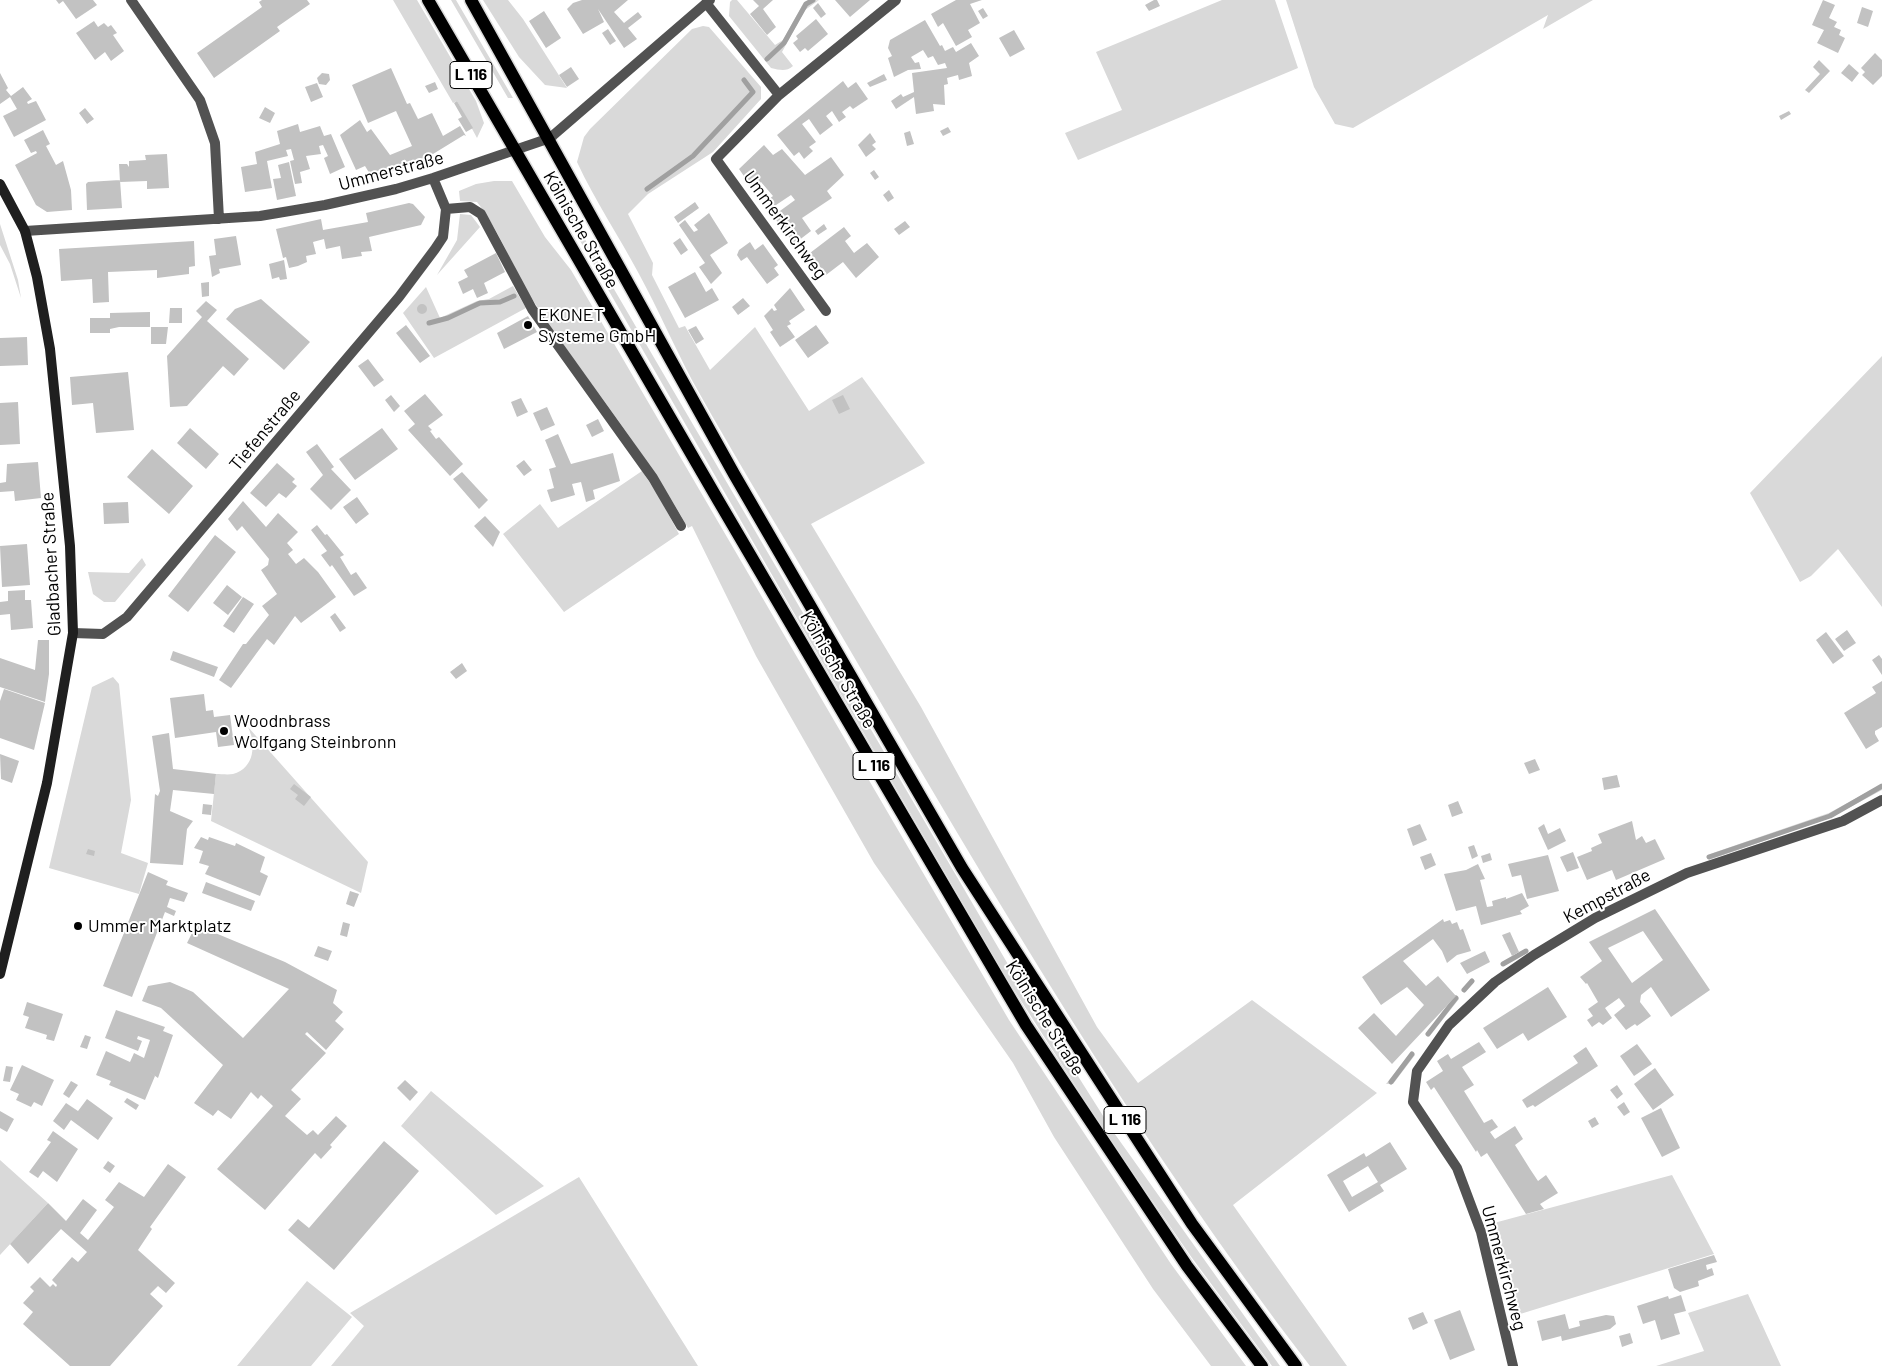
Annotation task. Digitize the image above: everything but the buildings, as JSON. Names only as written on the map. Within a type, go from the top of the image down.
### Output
[{"type":"main road","name":"Kölnische Straße","points":[[428,0],[1026,1025],[1187,1266],[1262,1366]]},
{"type":"main road","name":"Kölnische Straße","points":[[471,0],[550,138],[734,474],[962,868],[1192,1224],[1296,1366]]},
{"type":"main road","name":"Gladbacher Straße","points":[[0,184],[25,231],[37,277],[50,349],[70,546],[73,633],[47,783],[0,974]]},
{"type":"street","points":[[131,0],[200,100],[215,143],[219,219]]},
{"type":"street","points":[[708,2],[779,95],[896,0]]},
{"type":"street","name":"Ummerstraße","points":[[25,231],[260,216],[324,205],[396,189],[433,178],[550,138],[708,2]]},
{"type":"street","name":"Ummerkirchweg","points":[[779,95],[716,159],[826,311]]},
{"type":"street","name":"Tiefenstraße","points":[[73,633],[103,634],[126,617],[399,297],[444,237],[446,209],[433,178]]},
{"type":"street","points":[[446,209],[470,207],[481,214],[532,309],[652,478],[681,526]]},
{"type":"street","name":"Kempstraße","points":[[1413,1102],[1417,1071],[1449,1025],[1495,982],[1534,955],[1595,918],[1687,873],[1843,821],[1882,800]]},
{"type":"street","name":"Ummerkirchweg","points":[[1413,1102],[1456,1168],[1481,1232],[1513,1366]]},
{"type":"shaded area","points":[[393,0],[417,0],[476,101],[484,123],[477,138],[457,101],[453,103]]},
{"type":"shaded area","points":[[451,0],[456,0],[513,98],[508,98]]},
{"type":"shaded area","points":[[483,0],[508,0],[523,19],[567,88],[545,85],[519,57]]},
{"type":"shaded area","points":[[737,0],[775,45],[783,40],[804,2],[819,0],[805,10],[782,52],[793,66],[785,70],[771,68],[729,16],[730,2]]},
{"type":"shaded area","points":[[1222,0],[1275,0],[1298,68],[1078,160],[1065,133],[1122,110],[1096,52]]},
{"type":"shaded area","points":[[1286,0],[1593,0],[1543,29],[1548,15],[1353,128],[1335,124],[1314,87]]},
{"type":"shaded area","points":[[703,26],[709,27],[761,87],[761,99],[713,152],[648,194],[628,214],[653,263],[652,275],[679,328],[685,326],[710,370],[755,327],[809,411],[862,377],[925,463],[811,524],[921,707],[1097,1027],[1138,1083],[1252,1000],[1377,1093],[1233,1205],[1347,1366],[1310,1366],[1184,1192],[1067,1013],[956,830],[712,415],[693,382],[639,274],[591,191],[577,162],[584,137],[590,129],[692,29]]},
{"type":"shaded area","points":[[548,176],[1016,978],[1112,1130],[1280,1366],[1272,1366],[1192,1258],[1111,1141],[1007,979],[544,178]]},
{"type":"shaded area","points":[[512,181],[545,237],[571,270],[1009,1020],[1171,1264],[1246,1366],[1211,1366],[1153,1289],[1054,1137],[1013,1063],[874,863],[756,656],[692,526],[688,528],[634,442],[536,305],[486,214],[477,202],[460,201],[459,191],[476,184]]},
{"type":"shaded area","points":[[460,214],[471,215],[480,227],[437,275],[457,240]]},
{"type":"shaded area","points":[[0,224],[18,280],[21,298],[10,264],[0,245]]},
{"type":"shaded area","points":[[513,286],[526,308],[434,358],[403,313],[426,287],[440,318],[477,301],[489,299]]},
{"type":"shaded area","points":[[1882,356],[1882,607],[1838,549],[1811,576],[1800,582],[1750,493]]},
{"type":"shaded area","points":[[642,471],[658,495],[679,534],[564,612],[503,534],[540,504],[558,528]]},
{"type":"shaded area","points":[[142,558],[146,565],[115,602],[104,602],[93,594],[88,572],[129,573]]},
{"type":"shaded area","points":[[113,677],[119,684],[131,800],[121,853],[148,863],[139,894],[49,868],[92,687]]},
{"type":"shaded area","points":[[248,727],[368,862],[361,893],[211,821],[216,774],[233,774],[246,767],[250,761],[253,748]]},
{"type":"shaded area","points":[[1882,784],[1882,790],[1830,818],[1709,860],[1707,855],[1829,813]]},
{"type":"shaded area","points":[[1456,996],[1459,999],[1429,1037],[1426,1033]]},
{"type":"shaded area","points":[[1411,1052],[1415,1055],[1393,1084],[1386,1084]]},
{"type":"shaded area","points":[[431,1091],[544,1186],[496,1215],[401,1126]]},
{"type":"shaded area","points":[[0,1160],[48,1203],[0,1255]]},
{"type":"shaded area","points":[[1672,1175],[1714,1254],[1517,1315],[1494,1223]]},
{"type":"shaded area","points":[[579,1177],[698,1366],[331,1366],[364,1326],[350,1313]]},
{"type":"shaded area","points":[[307,1281],[352,1317],[311,1366],[237,1366]]},
{"type":"shaded area","points":[[1748,1294],[1781,1366],[1656,1366],[1704,1351],[1688,1313]]},
{"type":"waterway","points":[[767,59],[784,43],[806,4],[813,0]]},
{"type":"waterway","points":[[647,189],[693,156],[753,92],[744,80]]},
{"type":"waterway","points":[[429,323],[448,318],[480,303],[500,302],[514,296]]},
{"type":"waterway","points":[[1709,857],[1830,816],[1882,786]]},
{"type":"waterway","points":[[1503,964],[1526,951]]},
{"type":"waterway","points":[[1464,990],[1472,981]]},
{"type":"waterway","points":[[1428,1034],[1456,998]]},
{"type":"waterway","points":[[1391,1082],[1412,1054]]},
{"type":"place","name":"EKONET Systeme GmbH","points":[[528,325]]},
{"type":"place","name":"Woodnbrass Wolfgang Steinbronn","points":[[224,731]]},
{"type":"place","name":"Ummer Marktplatz","points":[[78,926]]}]
